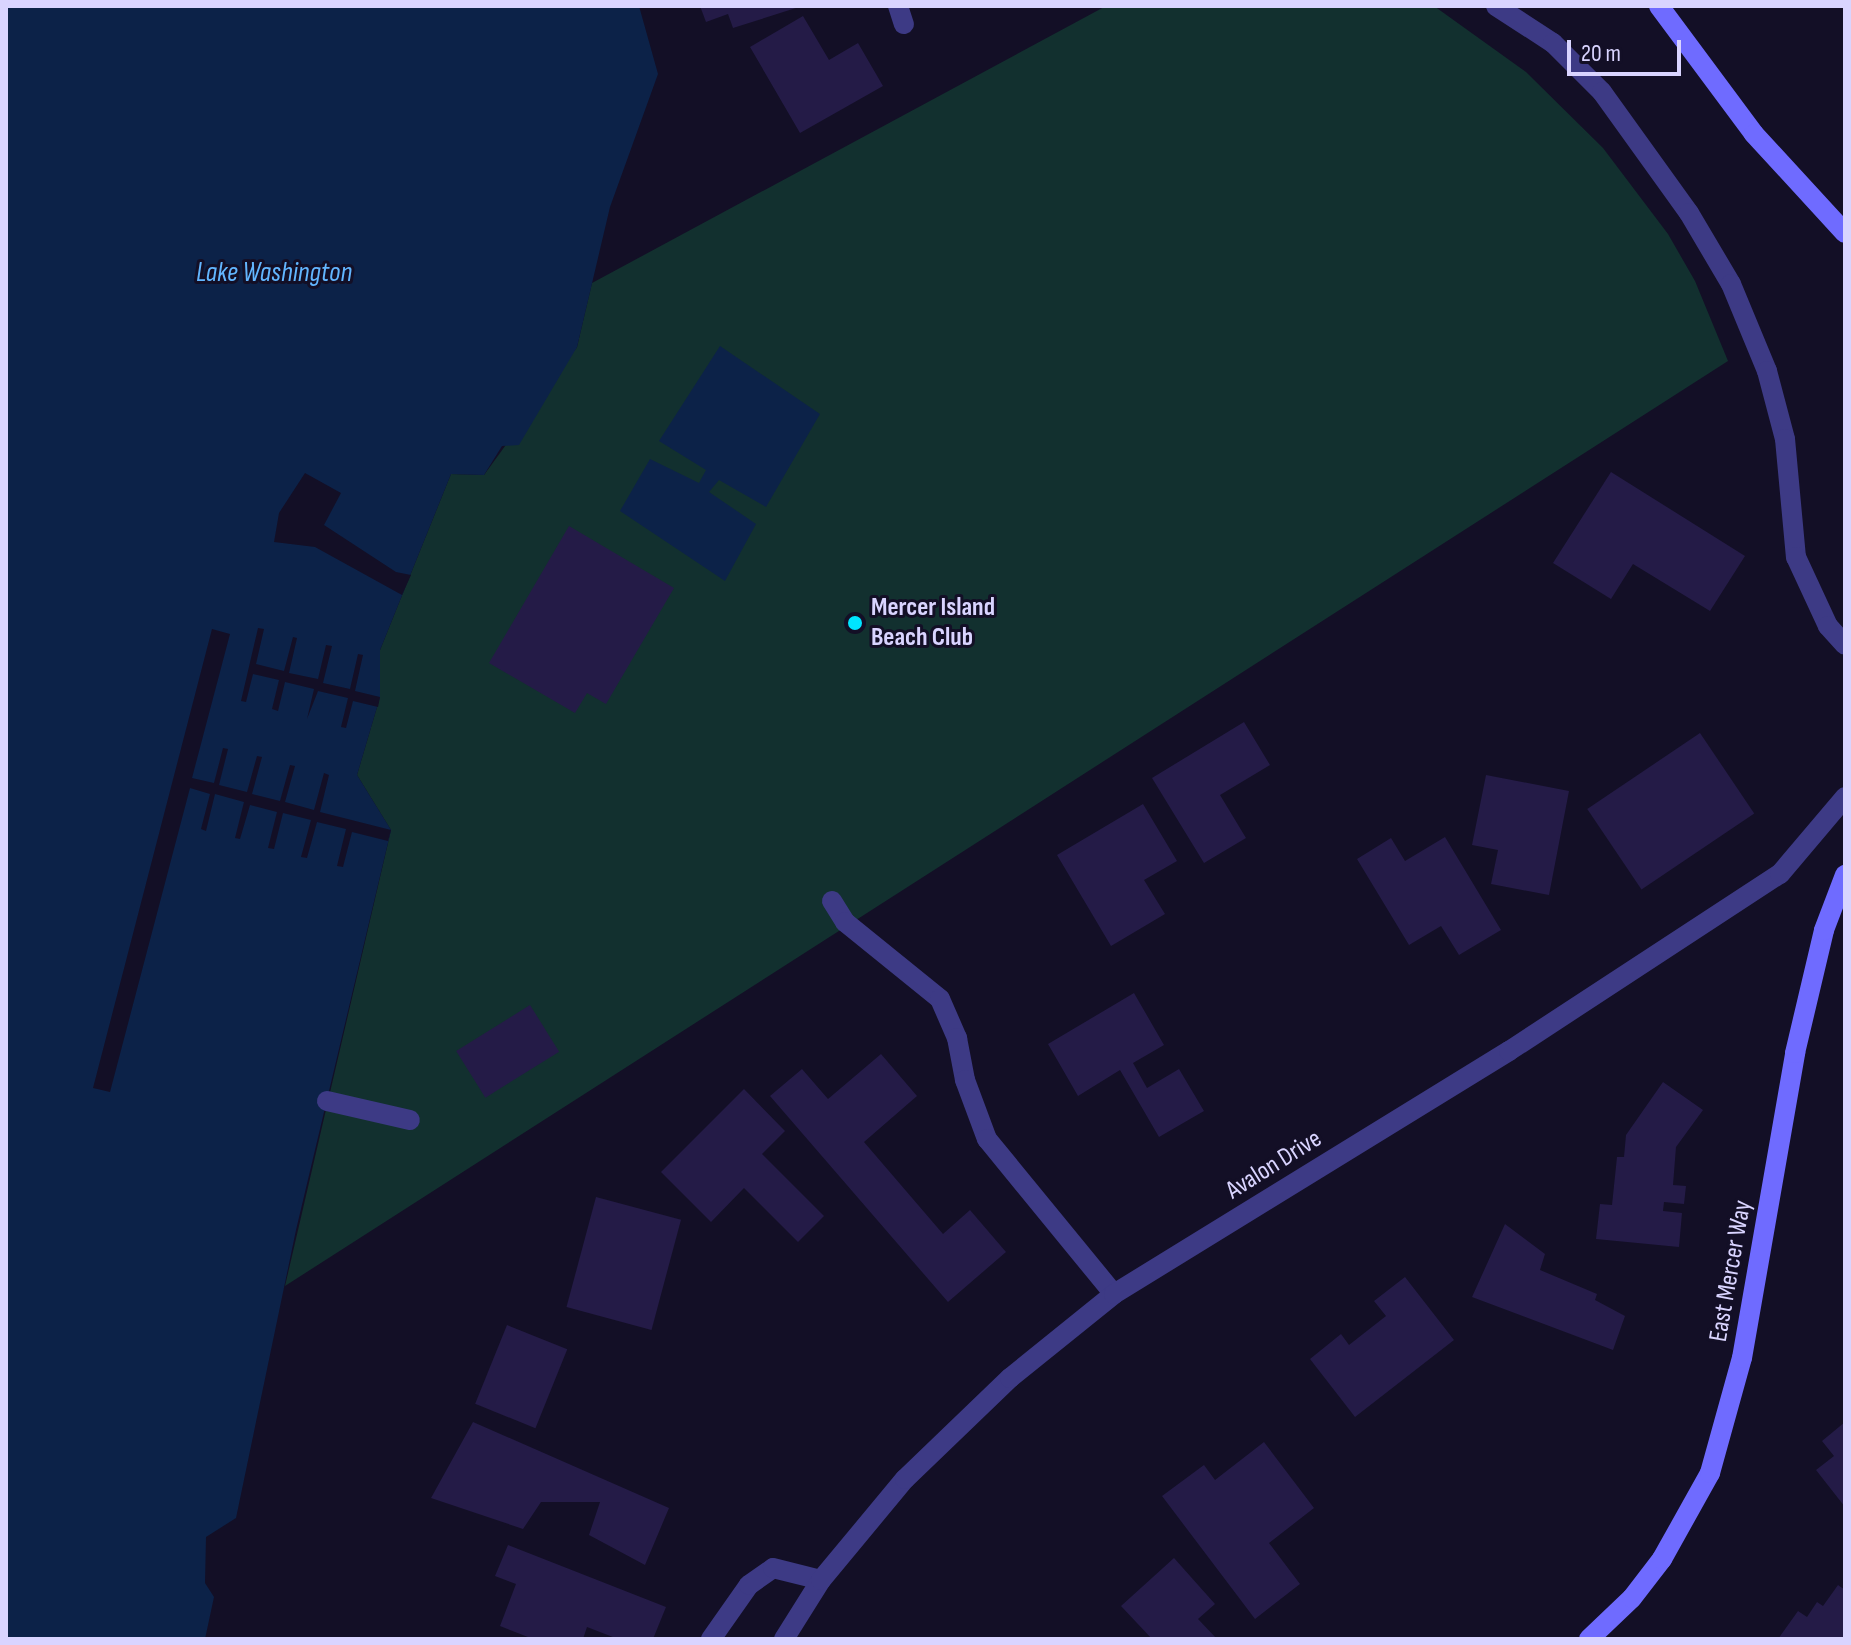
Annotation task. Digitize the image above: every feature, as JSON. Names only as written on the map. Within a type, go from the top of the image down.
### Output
[{"type":"street","points":[[1496,6],[1553,43],[1602,92],[1689,213],[1731,284],[1767,371],[1785,439],[1796,557],[1828,626],[1845,645]]},
{"type":"street","points":[[1659,6],[1754,134],[1845,233]]},
{"type":"street","name":"Avalon Drive","points":[[784,1639],[821,1580],[905,1479],[1010,1378],[1114,1294],[1509,1051],[1780,874],[1845,797]]},
{"type":"street","name":"East Mercer Way","points":[[1589,1639],[1632,1598],[1662,1559],[1710,1473],[1742,1358],[1795,1053],[1824,930],[1845,875]]},
{"type":"street","points":[[832,901],[845,922],[940,999],[957,1038],[965,1080],[987,1139],[1114,1294]]},
{"type":"street","points":[[327,1101],[410,1120]]},
{"type":"street","points":[[711,1639],[749,1585],[773,1568],[821,1580]]},
{"type":"green space","name":"Mercer Island Beach Club","points":[[1106,6],[1434,6],[1526,72],[1603,148],[1668,234],[1695,281],[1728,361],[285,1286],[391,830],[357,775],[380,697],[380,650],[451,474],[484,475],[577,347],[592,283]]},
{"type":"water","name":"Lake Washington","points":[[6,6],[639,6],[658,74],[610,207],[577,347],[519,445],[502,446],[484,475],[451,474],[380,650],[380,697],[357,775],[391,830],[296,1230],[236,1518],[206,1537],[205,1583],[214,1597],[205,1639],[6,1639]]},
{"type":"water","points":[[720,346],[820,414],[766,507],[719,480],[709,492],[756,524],[725,581],[620,511],[650,459],[699,483],[706,470],[659,441]]},
{"type":"pier","points":[[305,473],[341,493],[324,525],[396,572],[411,575],[402,595],[315,547],[274,542],[279,513]]},
{"type":"pier","points":[[258,628],[264,629],[256,664],[284,671],[293,637],[297,638],[289,673],[318,679],[326,645],[332,646],[323,683],[350,689],[358,654],[363,655],[355,691],[380,697],[378,707],[353,701],[346,728],[341,727],[348,698],[318,691],[307,719],[314,689],[285,682],[278,711],[272,709],[279,680],[253,674],[246,702],[241,701]]},
{"type":"pier","points":[[212,629],[230,634],[192,778],[214,783],[223,748],[228,749],[219,785],[247,792],[257,756],[262,757],[252,794],[280,801],[290,765],[295,766],[285,802],[314,810],[324,773],[329,775],[320,812],[391,830],[388,841],[352,832],[343,867],[337,866],[346,829],[317,822],[307,858],[301,857],[311,820],[283,813],[274,849],[268,848],[277,812],[250,805],[240,839],[235,838],[244,802],[215,794],[206,831],[201,829],[210,794],[190,788],[110,1092],[93,1088]]},
{"type":"building","points":[[700,6],[799,7],[733,28],[728,14],[706,22]]},
{"type":"building","points":[[803,16],[829,60],[858,43],[883,86],[800,133],[750,47]]},
{"type":"building","points":[[1611,472],[1745,556],[1710,611],[1633,564],[1611,599],[1553,563]]},
{"type":"building","points":[[569,526],[674,588],[606,704],[587,693],[575,713],[489,663]]},
{"type":"building","points":[[1244,722],[1270,765],[1220,795],[1246,838],[1204,863],[1152,778]]},
{"type":"building","points":[[1700,733],[1754,813],[1641,889],[1587,809]]},
{"type":"building","points":[[1486,775],[1569,791],[1549,895],[1491,884],[1498,850],[1472,845]]},
{"type":"building","points":[[1143,804],[1177,861],[1144,880],[1165,914],[1111,946],[1057,855]]},
{"type":"building","points":[[1445,837],[1501,930],[1459,955],[1441,926],[1409,945],[1357,859],[1391,838],[1405,861]]},
{"type":"building","points":[[1134,993],[1164,1045],[1133,1063],[1147,1088],[1179,1069],[1204,1111],[1159,1137],[1120,1070],[1078,1096],[1048,1044]]},
{"type":"building","points":[[530,1005],[559,1052],[485,1098],[456,1051]]},
{"type":"building","points":[[881,1054],[917,1096],[864,1142],[943,1234],[970,1210],[1006,1252],[948,1302],[770,1096],[802,1069],[828,1099]]},
{"type":"building","points":[[1663,1082],[1703,1110],[1676,1147],[1673,1185],[1686,1186],[1684,1204],[1664,1202],[1663,1211],[1682,1213],[1679,1247],[1596,1239],[1600,1204],[1612,1205],[1617,1157],[1624,1157],[1626,1135]]},
{"type":"building","points":[[744,1089],[785,1131],[762,1154],[824,1216],[798,1242],[744,1188],[711,1222],[661,1172]]},
{"type":"building","points":[[596,1197],[681,1220],[651,1330],[566,1307]]},
{"type":"building","points":[[1505,1224],[1545,1254],[1540,1270],[1597,1294],[1595,1300],[1625,1316],[1613,1350],[1472,1297]]},
{"type":"building","points":[[1405,1277],[1454,1340],[1355,1417],[1310,1359],[1341,1334],[1349,1345],[1386,1316],[1374,1301]]},
{"type":"building","points":[[507,1325],[567,1349],[535,1428],[475,1404]]},
{"type":"building","points":[[473,1422],[669,1508],[645,1565],[589,1535],[600,1502],[541,1502],[523,1529],[431,1498]]},
{"type":"building","points":[[1845,1422],[1845,1507],[1816,1470],[1834,1456],[1822,1441]]},
{"type":"building","points":[[1264,1442],[1314,1508],[1269,1543],[1300,1584],[1255,1619],[1162,1496],[1204,1465],[1215,1480]]},
{"type":"building","points":[[508,1545],[666,1607],[653,1639],[618,1639],[587,1627],[583,1639],[533,1639],[500,1626],[516,1584],[495,1576]]},
{"type":"building","points":[[1174,1558],[1215,1604],[1198,1619],[1217,1639],[1152,1639],[1121,1606]]},
{"type":"building","points":[[1838,1585],[1845,1590],[1845,1639],[1778,1639],[1798,1611],[1807,1617],[1817,1602],[1823,1606]]},
{"type":"place","name":"Mercer Island Beach Club","points":[[855,623]]}]
